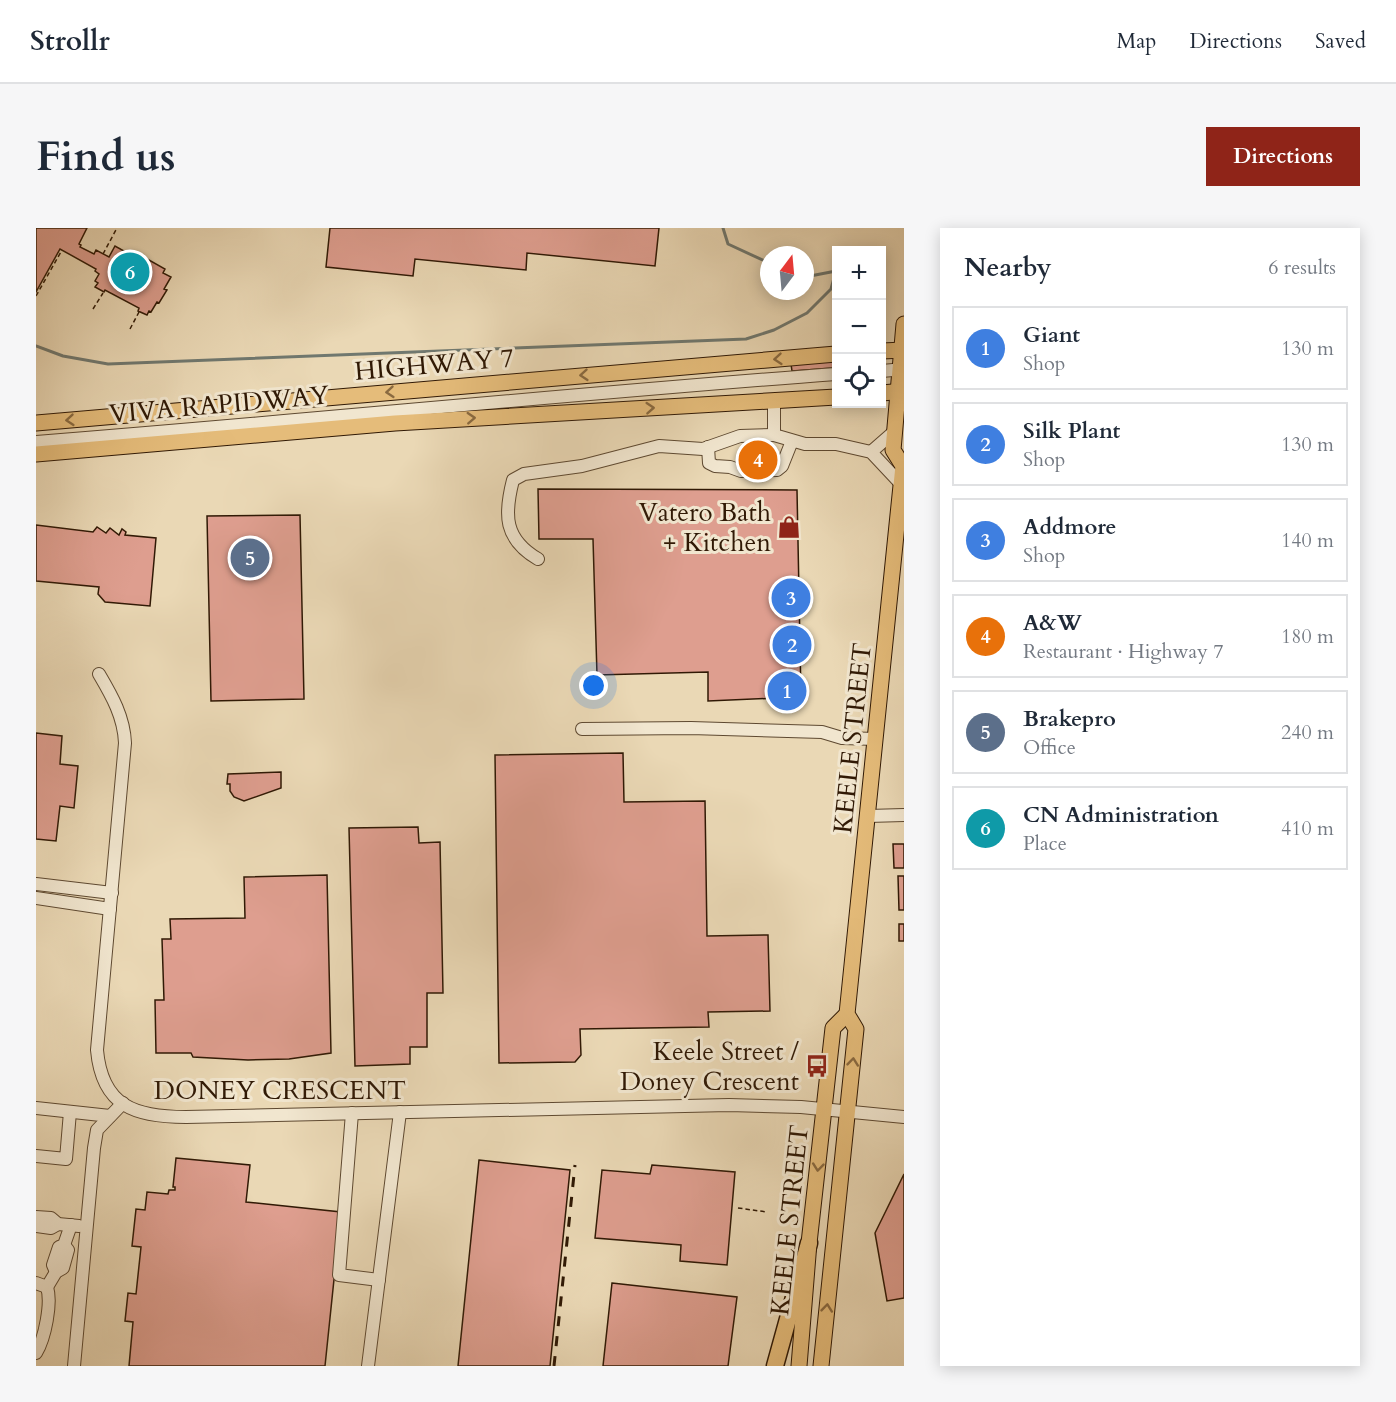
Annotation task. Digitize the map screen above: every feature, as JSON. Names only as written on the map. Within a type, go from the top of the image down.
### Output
[{"type":"highway","points":[[775,1366],[809,1243]]},
{"type":"main road","name":"KEELE STREET","points":[[821,1366],[856,1029],[847,1014],[903,465],[893,450],[901,391],[904,324]]},
{"type":"main road","points":[[886,351],[903,350]]},
{"type":"main road","name":"HIGHWAY 7","points":[[36,423],[832,354]]},
{"type":"main road","points":[[886,393],[901,391]]},
{"type":"main road","points":[[36,454],[395,423],[832,397]]},
{"type":"main road","name":"KEELE STREET","points":[[799,1366],[809,1243],[833,1028],[847,1014]]},
{"type":"street","points":[[886,371],[902,369]]},
{"type":"street","name":"VIVA RAPIDWAY","points":[[36,442],[608,391],[832,374]]},
{"type":"street","points":[[774,400],[774,435]]},
{"type":"street","points":[[871,452],[895,431]]},
{"type":"street","points":[[538,560],[524,551],[509,531],[508,500],[513,480],[524,474],[582,466],[659,446],[703,448],[740,436],[774,435],[805,444],[836,444],[871,452],[901,484]]},
{"type":"street","points":[[708,447],[709,463],[715,466],[730,467],[741,471],[777,470],[782,466],[792,441]]},
{"type":"street","name":"DONEY CRESCENT","points":[[99,674],[120,714],[125,736],[97,1050],[100,1071],[105,1082],[123,1103],[143,1114],[164,1117],[729,1105],[824,1109],[904,1117]]},
{"type":"street","points":[[582,729],[691,728],[762,732],[822,732],[842,738],[876,739]]},
{"type":"street","points":[[868,816],[904,815]]},
{"type":"street","points":[[36,884],[112,893]]},
{"type":"street","points":[[36,898],[110,909]]},
{"type":"street","points":[[74,1366],[97,1130],[123,1103]]},
{"type":"street","points":[[36,1108],[110,1116]]},
{"type":"street","points":[[36,1156],[66,1159],[70,1112]]},
{"type":"street","points":[[368,1366],[400,1112]]},
{"type":"street","points":[[352,1113],[339,1275],[379,1280]]},
{"type":"street","points":[[36,1217],[51,1218],[58,1224]]},
{"type":"street","points":[[36,1226],[51,1228],[58,1224],[86,1227]]},
{"type":"street","points":[[36,1353],[49,1309],[50,1295],[41,1285],[56,1272],[53,1265],[59,1247],[64,1245],[71,1225]]},
{"type":"path","points":[[103,254],[117,228]]},
{"type":"path","points":[[36,296],[62,250]]},
{"type":"path","points":[[93,309],[103,293]]},
{"type":"path","points":[[130,329],[139,312]]},
{"type":"path","points":[[738,1208],[767,1212]]},
{"type":"building","points":[[36,228],[87,228],[79,244],[80,247],[94,254],[96,250],[109,257],[115,246],[140,260],[142,256],[165,269],[163,273],[171,277],[164,289],[167,290],[159,303],[157,302],[147,315],[138,311],[139,308],[95,287],[99,274],[95,271],[96,269],[60,249],[36,292]]},
{"type":"building","points":[[330,228],[659,228],[655,266],[527,253],[526,270],[415,259],[413,276],[326,267]]},
{"type":"building","points":[[832,361],[832,368],[792,371],[791,364]]},
{"type":"building","points":[[775,452],[775,468],[741,469],[741,453]]},
{"type":"building","points":[[538,489],[797,490],[801,697],[708,701],[708,672],[597,675],[593,539],[539,539]]},
{"type":"building","points":[[300,515],[304,699],[211,701],[207,516]]},
{"type":"building","points":[[36,525],[93,532],[97,527],[106,533],[110,528],[119,535],[122,529],[126,532],[125,535],[156,538],[150,606],[105,602],[98,594],[99,587],[36,581]]},
{"type":"building","points":[[36,733],[62,736],[60,764],[78,766],[74,808],[60,806],[56,841],[36,839]]},
{"type":"building","points":[[623,753],[624,802],[705,801],[707,936],[768,935],[770,1011],[708,1012],[709,1027],[580,1029],[581,1055],[575,1062],[499,1063],[495,755]]},
{"type":"building","points":[[281,772],[281,788],[244,801],[234,797],[230,791],[230,784],[227,784],[228,774]]},
{"type":"building","points":[[418,827],[419,843],[440,842],[443,993],[427,993],[427,1047],[410,1047],[410,1064],[355,1066],[349,828]]},
{"type":"building","points":[[893,844],[904,844],[904,868],[894,868]]},
{"type":"building","points":[[327,875],[331,1053],[289,1059],[248,1060],[193,1057],[191,1053],[156,1053],[155,1000],[164,1000],[162,939],[171,939],[170,919],[245,918],[244,877]]},
{"type":"building","points":[[898,876],[904,876],[904,910],[899,910]]},
{"type":"building","points":[[899,924],[904,924],[904,941],[899,941]]},
{"type":"building","points":[[176,1158],[250,1165],[246,1202],[341,1212],[325,1366],[129,1366],[133,1322],[125,1321],[128,1293],[136,1294],[141,1247],[132,1246],[136,1209],[145,1210],[147,1192],[168,1194],[169,1190],[175,1190],[173,1187]]},
{"type":"building","points":[[479,1160],[570,1170],[550,1366],[458,1366]]},
{"type":"building","points":[[652,1165],[735,1172],[727,1265],[680,1261],[681,1245],[595,1238],[602,1170],[650,1174]]},
{"type":"building","points":[[904,1174],[904,1298],[887,1301],[875,1233]]},
{"type":"building","points":[[612,1283],[737,1297],[728,1366],[603,1366]]},
{"type":"waterway","points":[[723,228],[728,244],[760,259]]},
{"type":"waterway","points":[[814,275],[832,272]]},
{"type":"waterway","points":[[36,346],[63,356],[108,364],[746,339],[774,330],[807,313],[832,285]]},
{"type":"railway","points":[[554,1366],[575,1165]]},
{"type":"place","name":"CN Administration","points":[[130,272]]},
{"type":"place","name":"A&W","points":[[758,460]]},
{"type":"place","name":"Vatero Bath + Kitchen","points":[[789,527]]},
{"type":"place","name":"Brakepro","points":[[250,558]]},
{"type":"place","name":"Addmore","points":[[791,598]]},
{"type":"place","name":"Silk Plant","points":[[792,645]]},
{"type":"place","name":"Giant","points":[[787,691]]},
{"type":"place","name":"Keele Street / Doney Crescent","points":[[817,1066]]}]
